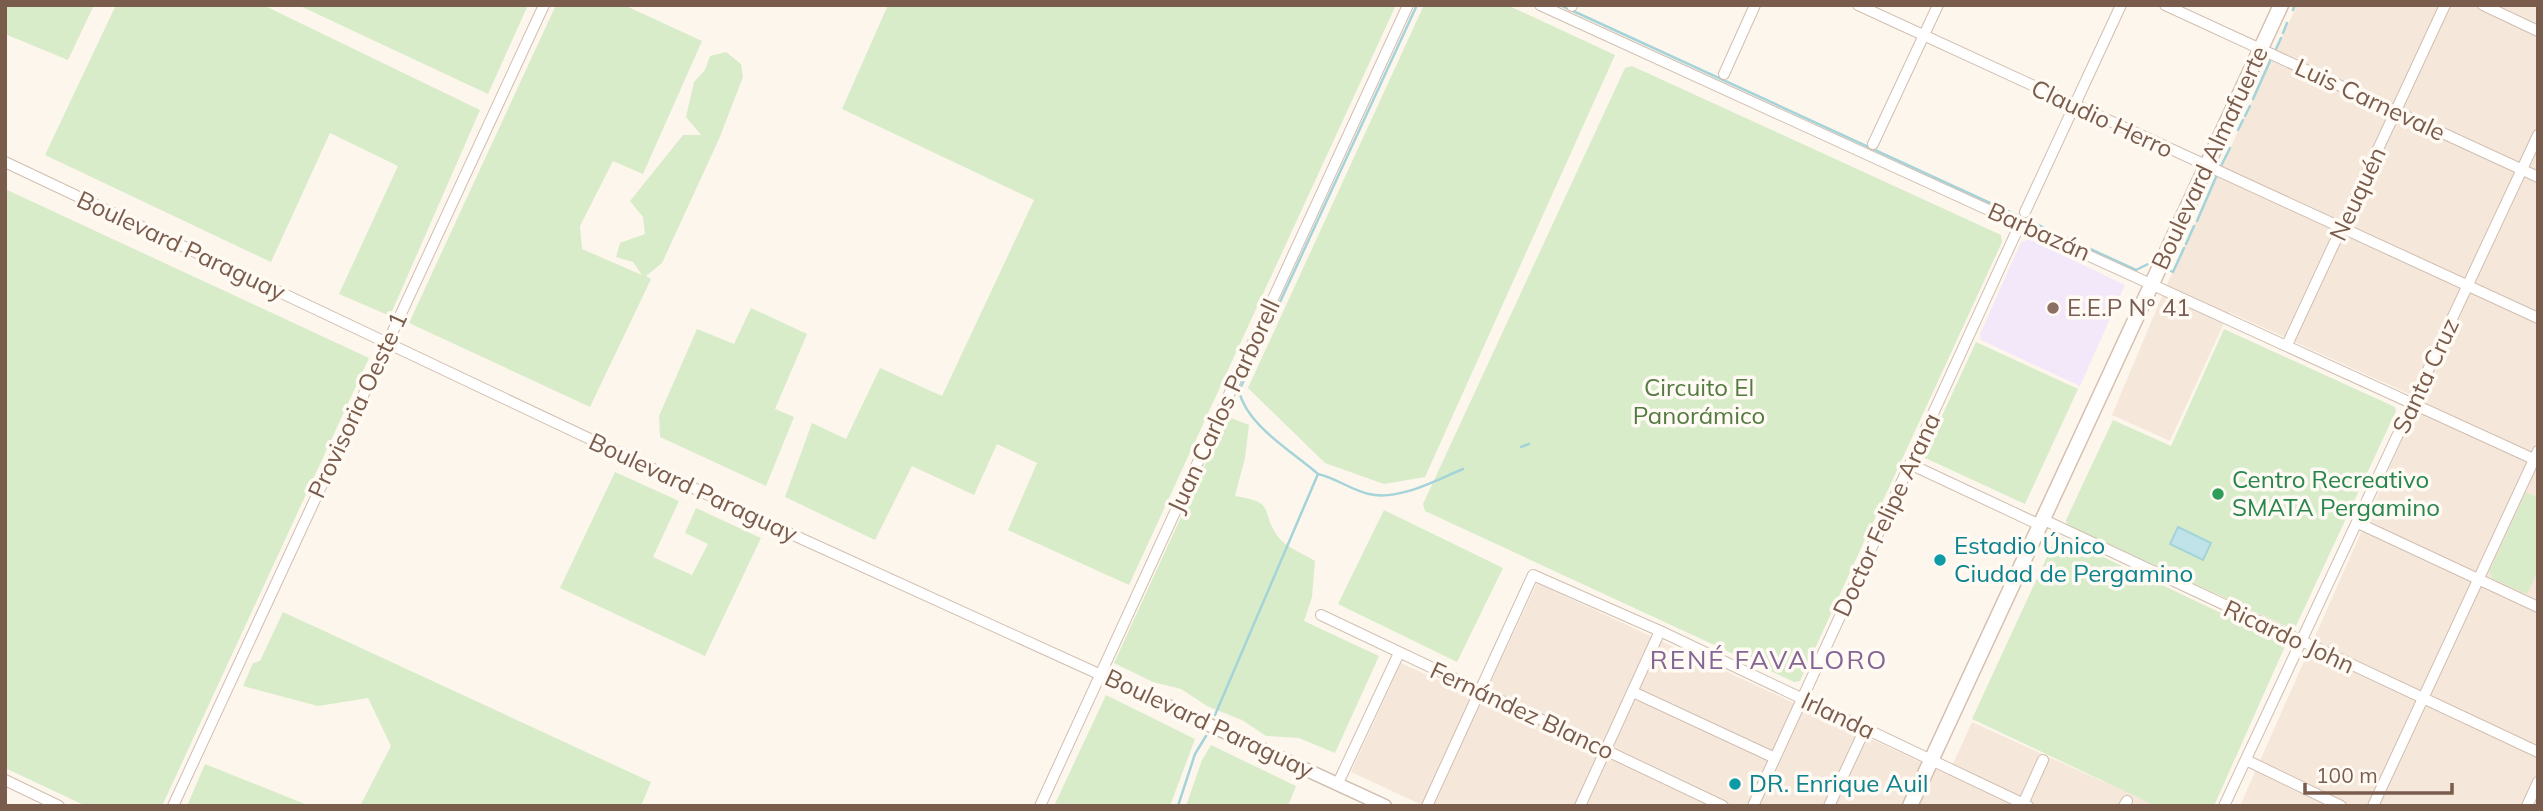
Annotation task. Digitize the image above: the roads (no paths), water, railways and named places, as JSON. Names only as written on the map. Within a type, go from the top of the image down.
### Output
[{"type":"main road","name":"Boulevard Almafuerte","points":[[1910,806],[2281,5]]},
{"type":"street","name":"Provisoria Oeste 1","points":[[173,806],[544,5]]},
{"type":"street","name":"Juan Carlos Parborell","points":[[1040,806],[1408,5]]},
{"type":"street","name":"Barbazán","points":[[1540,5],[2536,457]]},
{"type":"street","points":[[1724,74],[1755,5]]},
{"type":"street","name":"Claudio Herro","points":[[1858,5],[2538,318]]},
{"type":"street","points":[[1873,144],[1938,5]]},
{"type":"street","points":[[2025,212],[2121,5]]},
{"type":"street","name":"Luis Carnevale","points":[[2165,5],[2538,177]]},
{"type":"street","name":"Neuquén","points":[[2287,345],[2445,5]]},
{"type":"street","points":[[2483,5],[2538,31]]},
{"type":"street","name":"Santa Cruz","points":[[2224,806],[2538,135]]},
{"type":"street","name":"Boulevard Paraguay","points":[[5,162],[386,344],[1385,806]]},
{"type":"street","name":"Doctor Felipe Arana","points":[[1753,806],[2020,224]]},
{"type":"street","points":[[2373,806],[2536,457]]},
{"type":"street","name":"Ricardo John","points":[[1912,464],[2538,752]]},
{"type":"street","points":[[2358,523],[2538,607]]},
{"type":"street","name":"Irlanda","points":[[1479,691],[1533,575],[1660,631],[2025,805]]},
{"type":"street","name":"Fernández Blanco","points":[[1321,615],[1723,806]]},
{"type":"street","points":[[1580,806],[1660,631]]},
{"type":"street","points":[[1338,783],[1399,653]]},
{"type":"street","points":[[1427,806],[1479,691]]},
{"type":"street","points":[[1633,692],[1775,758]]},
{"type":"street","points":[[1829,806],[1865,729]]},
{"type":"street","points":[[2025,805],[2043,760]]},
{"type":"street","points":[[2246,760],[2342,806]]},
{"type":"street","points":[[5,780],[60,806]]},
{"type":"street","points":[[2527,806],[2538,782]]},
{"type":"water","points":[[2178,527],[2211,543],[2203,560],[2170,544]]},
{"type":"waterway","points":[[1318,474],[1261,427],[1251,416],[1239,391],[1417,5]]},
{"type":"waterway","points":[[1560,5],[2136,270],[2152,262]]},
{"type":"waterway","points":[[2293,10],[2295,5]]},
{"type":"waterway","points":[[2283,33],[2287,23]]},
{"type":"waterway","points":[[2276,49],[2281,38]]},
{"type":"waterway","points":[[2253,99],[2270,61]]},
{"type":"waterway","points":[[2245,116],[2250,106]]},
{"type":"waterway","points":[[2238,130],[2243,120]]},
{"type":"waterway","points":[[2221,166],[2230,148]]},
{"type":"waterway","points":[[2197,221],[2216,177]]},
{"type":"waterway","points":[[2186,244],[2194,226]]},
{"type":"waterway","points":[[2171,271],[2173,272],[2184,248]]},
{"type":"waterway","points":[[1521,447],[1529,444]]},
{"type":"waterway","points":[[1215,715],[1318,474],[1369,494],[1393,495],[1463,469]]},
{"type":"waterway","points":[[1178,806],[1195,754],[1206,736]]},
{"type":"place","name":"E.E.P N° 41","points":[[2053,308]]},
{"type":"place","name":"Centro Recreativo SMATA Pergamino","points":[[2218,494]]},
{"type":"place","name":"Estadio Único Ciudad de Pergamino","points":[[1940,560]]},
{"type":"place","name":"DR. Enrique Auil","points":[[1735,784]]},
{"type":"district","name":"RENÉ FAVALORO","points":[[1769,660]]},
{"type":"park label","name":"Circuito El Panorámico","points":[[1699,402]]}]
